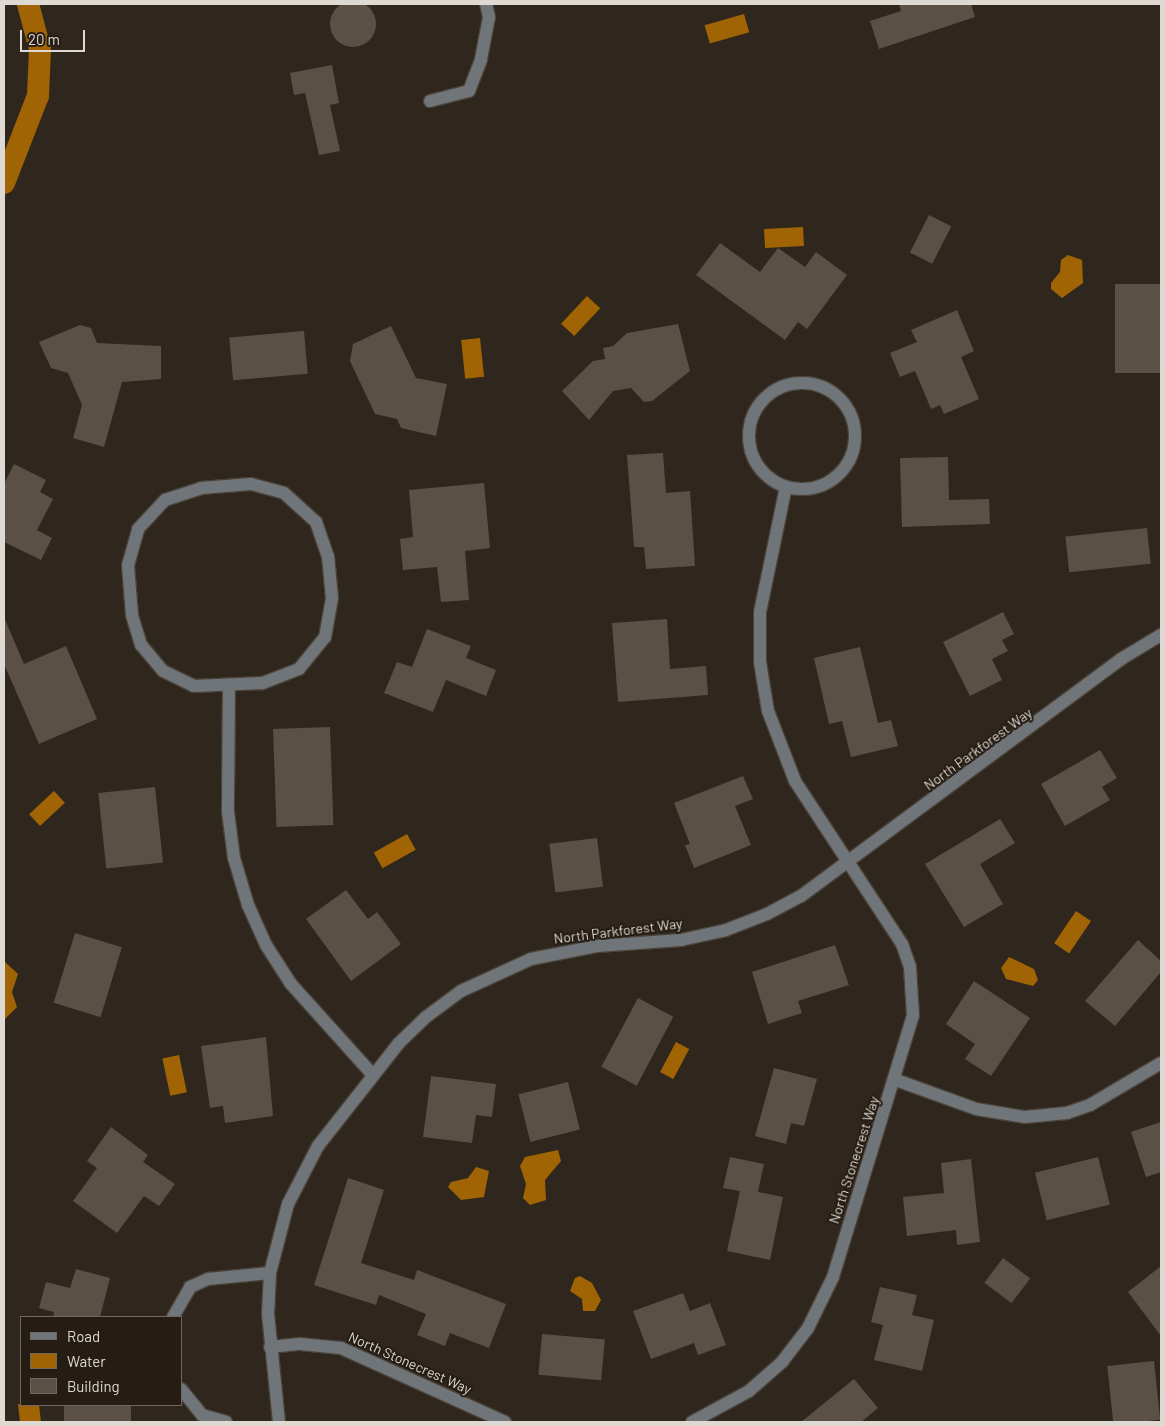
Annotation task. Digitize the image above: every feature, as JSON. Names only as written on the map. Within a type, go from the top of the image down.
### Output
[{"type":"street","points":[[430,101],[469,91],[481,59],[488,17],[486,4]]},
{"type":"street","points":[[790,383],[825,388],[840,398],[850,412],[855,429],[854,447],[848,463],[829,481],[804,489],[786,487],[758,467],[750,451],[752,416],[761,401],[790,383]]},
{"type":"street","points":[[251,484],[284,493],[316,522],[328,556],[332,598],[325,637],[298,669],[262,683],[229,686],[186,682],[163,671],[141,645],[132,615],[128,565],[138,529],[165,500],[200,488],[251,484]]},
{"type":"street","name":"North Stonecrest Way","points":[[692,1422],[749,1391],[782,1362],[808,1328],[833,1277],[896,1080],[913,1016],[910,967],[891,921],[795,781],[775,736],[763,686],[760,612],[786,487]]},
{"type":"street","name":"North Parkforest Way","points":[[279,1422],[270,1347],[270,1274],[278,1236],[300,1177],[318,1146],[373,1075],[426,1017],[495,973],[564,951],[681,940],[726,930],[801,896],[1122,659],[1161,635]]},
{"type":"street","points":[[229,686],[228,812],[234,858],[248,906],[266,944],[291,984],[373,1075]]},
{"type":"street","points":[[896,1080],[976,1109],[1025,1118],[1067,1113],[1090,1105],[1161,1063]]},
{"type":"street","points":[[174,1316],[190,1287],[227,1276],[270,1274]]},
{"type":"street","name":"North Stonecrest Way","points":[[270,1347],[300,1344],[341,1348],[505,1422]]},
{"type":"street","points":[[182,1390],[202,1414],[226,1422]]},
{"type":"water","points":[[744,14],[749,32],[710,44],[705,25]]},
{"type":"water","points":[[803,227],[804,246],[765,248],[764,229]]},
{"type":"water","points":[[1068,255],[1082,260],[1083,283],[1062,298],[1051,289],[1051,283],[1060,272],[1061,260]]},
{"type":"water","points":[[587,296],[600,308],[574,336],[561,324]]},
{"type":"water","points":[[480,338],[484,377],[465,379],[461,340]]},
{"type":"water","points":[[54,791],[65,803],[40,826],[29,814]]},
{"type":"water","points":[[407,834],[416,850],[382,868],[374,852]]},
{"type":"water","points":[[1076,911],[1091,921],[1069,953],[1054,943]]},
{"type":"water","points":[[1009,957],[1034,969],[1038,980],[1033,986],[1006,979],[1001,968]]},
{"type":"water","points":[[4,961],[18,974],[12,992],[17,1007],[4,1020]]},
{"type":"water","points":[[676,1042],[689,1049],[673,1079],[660,1072]]},
{"type":"water","points":[[179,1055],[187,1092],[170,1096],[162,1059]]},
{"type":"water","points":[[558,1150],[561,1161],[545,1180],[546,1200],[530,1205],[523,1198],[526,1184],[520,1166],[525,1157]]},
{"type":"water","points":[[476,1167],[489,1171],[484,1197],[461,1200],[448,1187],[451,1182],[468,1178]]},
{"type":"water","points":[[580,1276],[592,1283],[601,1300],[595,1311],[583,1311],[582,1299],[570,1291],[575,1278]]},
{"type":"water","points":[[18,1404],[20,1406],[39,1406],[41,1422],[20,1422]]},
{"type":"building","points":[[353,1],[366,5],[372,11],[376,24],[372,37],[366,43],[353,47],[340,43],[334,37],[330,24],[334,11],[340,5]]},
{"type":"building","points":[[899,4],[971,4],[975,17],[879,49],[870,21],[901,11]]},
{"type":"building","points":[[332,65],[339,103],[330,105],[340,151],[319,155],[305,93],[294,95],[290,73]]},
{"type":"building","points":[[929,215],[951,226],[932,264],[910,252]]},
{"type":"building","points":[[720,243],[760,272],[778,248],[805,267],[816,252],[847,275],[807,329],[798,322],[785,340],[696,275]]},
{"type":"building","points":[[1115,284],[1161,284],[1161,373],[1115,373]]},
{"type":"building","points":[[957,310],[974,351],[961,357],[979,399],[944,414],[940,405],[931,409],[915,371],[900,377],[890,353],[917,342],[911,330]]},
{"type":"building","points":[[678,324],[690,371],[652,401],[644,402],[631,388],[613,391],[589,420],[562,391],[593,361],[605,359],[603,348],[613,346],[627,333]]},
{"type":"building","points":[[80,325],[91,328],[97,343],[161,346],[161,379],[122,382],[104,447],[73,438],[82,405],[68,373],[51,368],[39,342]]},
{"type":"building","points":[[391,326],[416,378],[447,384],[436,436],[401,428],[397,419],[375,414],[350,361],[353,344]]},
{"type":"building","points":[[304,331],[308,374],[233,380],[229,338]]},
{"type":"building","points":[[663,453],[666,493],[690,491],[695,566],[646,569],[644,547],[634,547],[627,455]]},
{"type":"building","points":[[948,457],[949,500],[989,499],[990,524],[902,527],[900,458]]},
{"type":"building","points":[[14,464],[46,480],[40,492],[53,499],[37,530],[52,538],[41,560],[4,542],[4,484]]},
{"type":"building","points":[[484,483],[490,548],[465,551],[469,600],[441,602],[437,567],[403,570],[400,539],[413,537],[409,490]]},
{"type":"building","points":[[1147,528],[1151,564],[1069,572],[1065,537]]},
{"type":"building","points":[[1003,612],[1014,634],[1002,640],[1008,651],[992,659],[1002,680],[970,696],[943,642]]},
{"type":"building","points":[[4,617],[24,664],[66,646],[97,719],[39,744],[4,664]]},
{"type":"building","points":[[667,619],[670,669],[706,666],[708,695],[618,702],[612,623]]},
{"type":"building","points":[[427,629],[471,646],[466,658],[496,670],[486,696],[446,680],[433,712],[384,693],[397,662],[412,667]]},
{"type":"building","points":[[860,647],[878,723],[891,720],[898,746],[851,757],[842,721],[829,724],[814,658]]},
{"type":"building","points":[[330,727],[333,825],[276,827],[273,729]]},
{"type":"building","points":[[1100,750],[1117,778],[1102,787],[1110,800],[1065,826],[1041,784]]},
{"type":"building","points":[[743,776],[753,799],[735,806],[751,845],[694,868],[685,845],[690,844],[674,803]]},
{"type":"building","points":[[155,787],[163,863],[106,869],[98,793]]},
{"type":"building","points":[[1000,819],[1015,843],[980,864],[1003,904],[964,927],[925,864]]},
{"type":"building","points":[[597,838],[603,887],[555,892],[549,844]]},
{"type":"building","points":[[346,890],[368,919],[377,912],[401,944],[351,981],[306,919]]},
{"type":"building","points":[[75,933],[122,947],[101,1017],[54,1003]]},
{"type":"building","points":[[1138,940],[1161,961],[1161,972],[1115,1026],[1085,1001]]},
{"type":"building","points":[[835,945],[849,985],[798,1001],[802,1013],[768,1024],[752,972]]},
{"type":"building","points":[[974,981],[1030,1018],[991,1076],[965,1059],[975,1044],[946,1024]]},
{"type":"building","points":[[638,998],[673,1017],[637,1086],[601,1067]]},
{"type":"building","points":[[266,1037],[273,1116],[225,1123],[223,1106],[210,1108],[201,1046]]},
{"type":"building","points":[[774,1068],[817,1079],[804,1126],[791,1123],[786,1144],[755,1136]]},
{"type":"building","points":[[431,1076],[496,1084],[492,1117],[476,1115],[472,1143],[423,1137]]},
{"type":"building","points":[[568,1082],[580,1130],[530,1142],[519,1094]]},
{"type":"building","points":[[1161,1122],[1161,1172],[1146,1177],[1131,1132]]},
{"type":"building","points":[[111,1127],[148,1155],[143,1162],[175,1184],[159,1206],[144,1196],[117,1233],[73,1201],[97,1168],[87,1161]]},
{"type":"building","points":[[730,1157],[764,1164],[758,1192],[783,1197],[770,1260],[727,1251],[740,1191],[723,1188]]},
{"type":"building","points":[[1098,1157],[1110,1205],[1047,1220],[1035,1173]]},
{"type":"building","points":[[971,1159],[980,1242],[957,1245],[956,1230],[907,1236],[903,1197],[944,1193],[941,1163]]},
{"type":"building","points":[[348,1178],[384,1190],[361,1263],[414,1280],[417,1270],[506,1304],[489,1348],[450,1333],[445,1346],[417,1335],[426,1314],[379,1295],[376,1305],[314,1285]]},
{"type":"building","points":[[1003,1258],[1030,1278],[1011,1303],[984,1283]]},
{"type":"building","points":[[1161,1266],[1161,1336],[1128,1292]]},
{"type":"building","points":[[76,1269],[110,1278],[100,1316],[53,1316],[54,1312],[39,1308],[46,1282],[70,1288]]},
{"type":"building","points":[[880,1287],[917,1295],[912,1315],[934,1320],[922,1371],[874,1360],[883,1325],[871,1322]]},
{"type":"building","points":[[683,1293],[690,1311],[710,1303],[726,1345],[698,1355],[694,1343],[651,1359],[633,1311]]},
{"type":"building","points":[[542,1334],[605,1339],[601,1380],[538,1375]]},
{"type":"building","points":[[1154,1361],[1160,1420],[1113,1422],[1107,1366]]},
{"type":"building","points":[[854,1379],[878,1408],[861,1422],[801,1422]]},
{"type":"building","points":[[64,1406],[131,1406],[131,1422],[64,1422]]},
{"type":"waterway","points":[[4,183],[38,96],[40,49],[28,4]]}]
